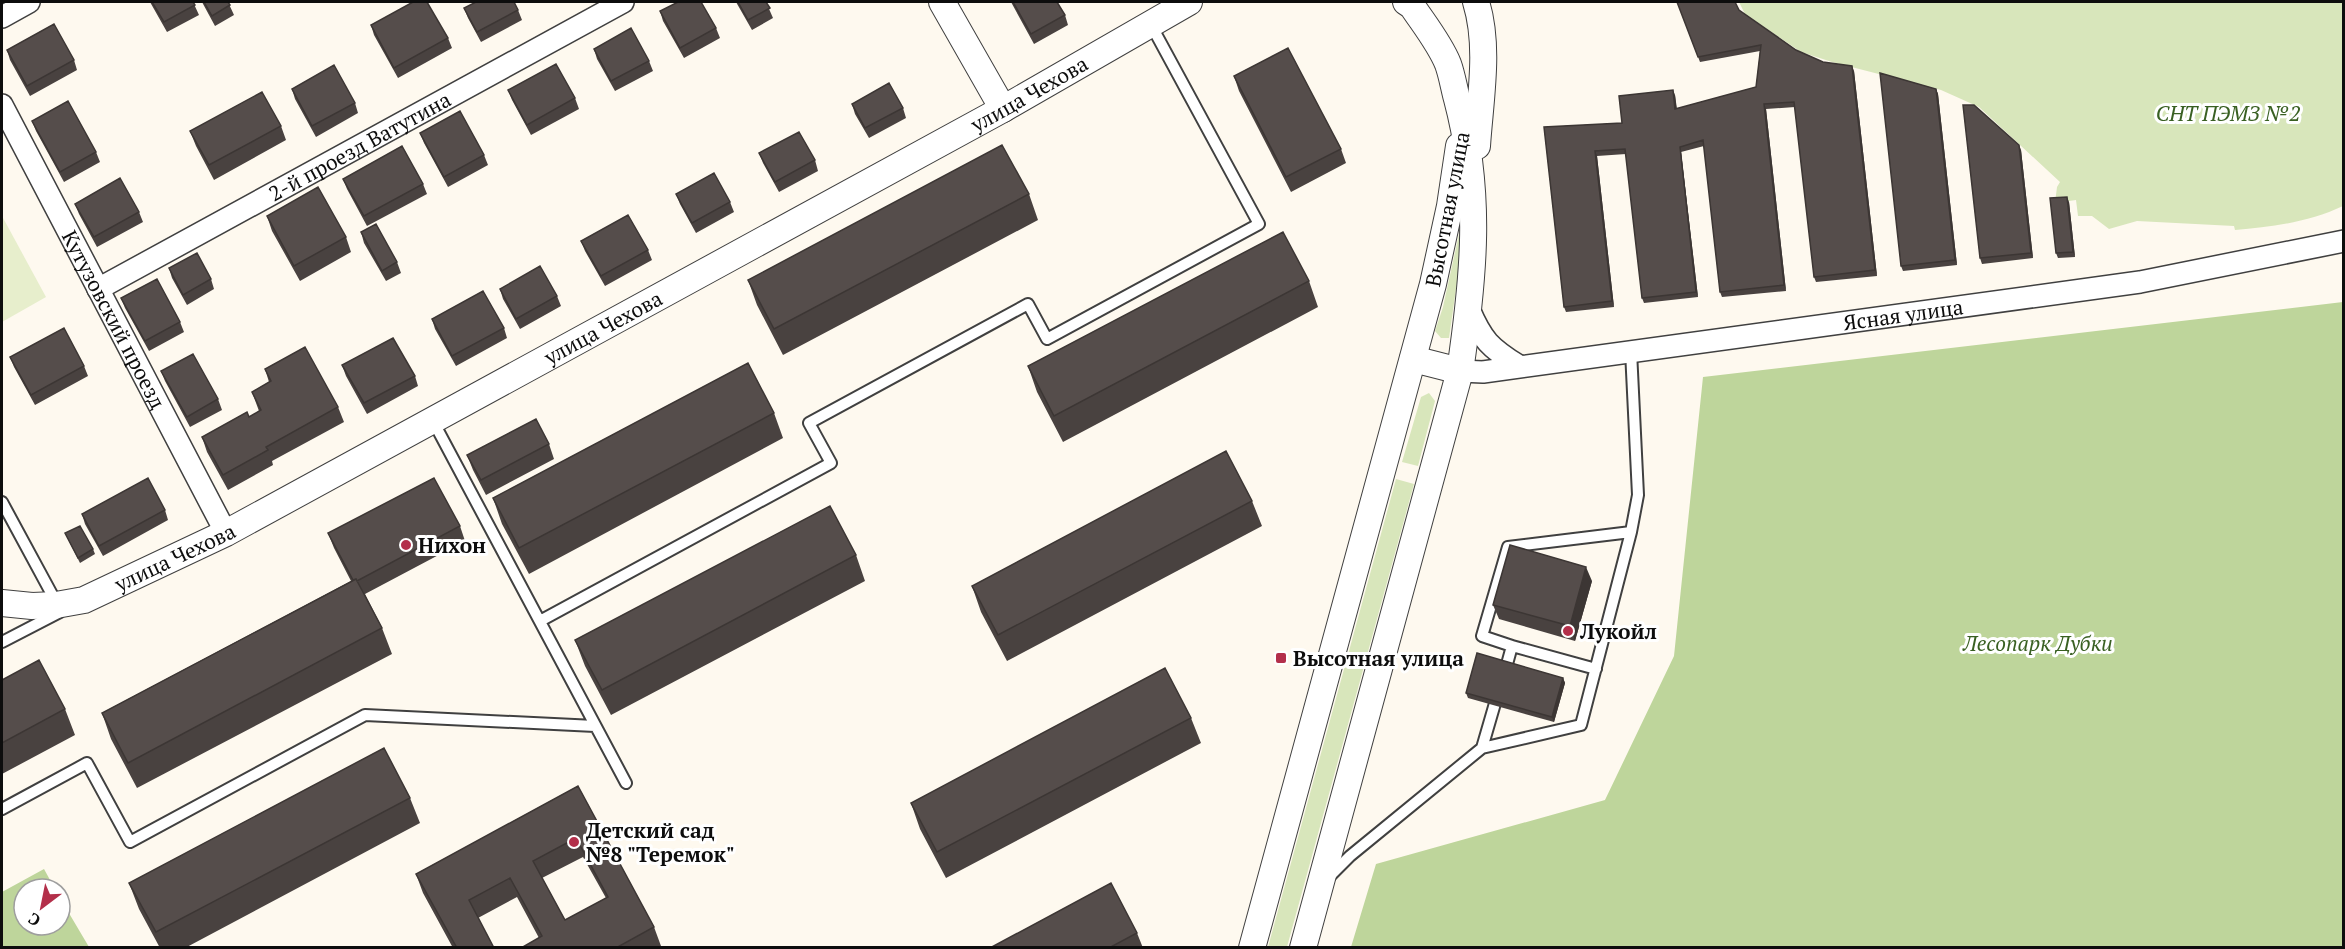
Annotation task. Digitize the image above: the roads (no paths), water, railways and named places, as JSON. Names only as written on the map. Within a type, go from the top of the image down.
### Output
[{"type":"street","points":[[2,16],[29,2]]},
{"type":"street","name":"2-й проезд Ватутина","points":[[98,289],[623,2]]},
{"type":"street","points":[[942,2],[1003,109]]},
{"type":"street","name":"улица Чехова","points":[[2,603],[32,606],[84,600],[226,533],[1003,109],[1189,2]]},
{"type":"street","points":[[1406,2],[1412,6],[1448,63],[1463,122]]},
{"type":"street","points":[[1474,189],[1483,54],[1480,16],[1476,2]]},
{"type":"street","name":"Кутузовский проезд","points":[[2,105],[226,533]]},
{"type":"street","name":"Высотная улица","points":[[1303,948],[1460,371],[1469,309],[1474,246],[1474,189],[1463,122]]},
{"type":"street","name":"Высотная улица","points":[[1252,948],[1434,284],[1450,206],[1463,122]]},
{"type":"street","name":"Ясная улица","points":[[1460,371],[1482,372],[2140,282],[2343,242]]},
{"type":"street","points":[[1469,309],[1479,333],[1501,355],[1519,366]]},
{"type":"street","points":[[1413,359],[1460,371]]},
{"type":"lane","points":[[540,621],[831,463],[808,423],[1028,304],[1047,339],[1259,224],[1150,23]]},
{"type":"lane","points":[[1320,886],[1350,856],[1482,748],[1581,725],[1631,532],[1638,495],[1631,351]]},
{"type":"lane","points":[[432,419],[626,783]]},
{"type":"lane","points":[[2,502],[56,605]]},
{"type":"lane","points":[[1596,669],[1482,636],[1508,547],[1631,532]]},
{"type":"lane","points":[[2,642],[84,600]]},
{"type":"lane","points":[[1482,748],[1512,645]]},
{"type":"lane","points":[[2,809],[87,763],[130,842],[365,715],[595,726]]},
{"type":"place","name":"Нихон","points":[[406,545]]},
{"type":"place","name":"Лукойл","points":[[1568,631]]},
{"type":"place","name":"Высотная улица","points":[[1281,658]]},
{"type":"place","name":"Детский сад №8 \"Теремок\"","points":[[574,842]]},
{"type":"park label","name":"СНТ ПЭМЗ №2","points":[[2228,113]]},
{"type":"park label","name":"Лесопарк Дубки","points":[[2038,643]]}]
